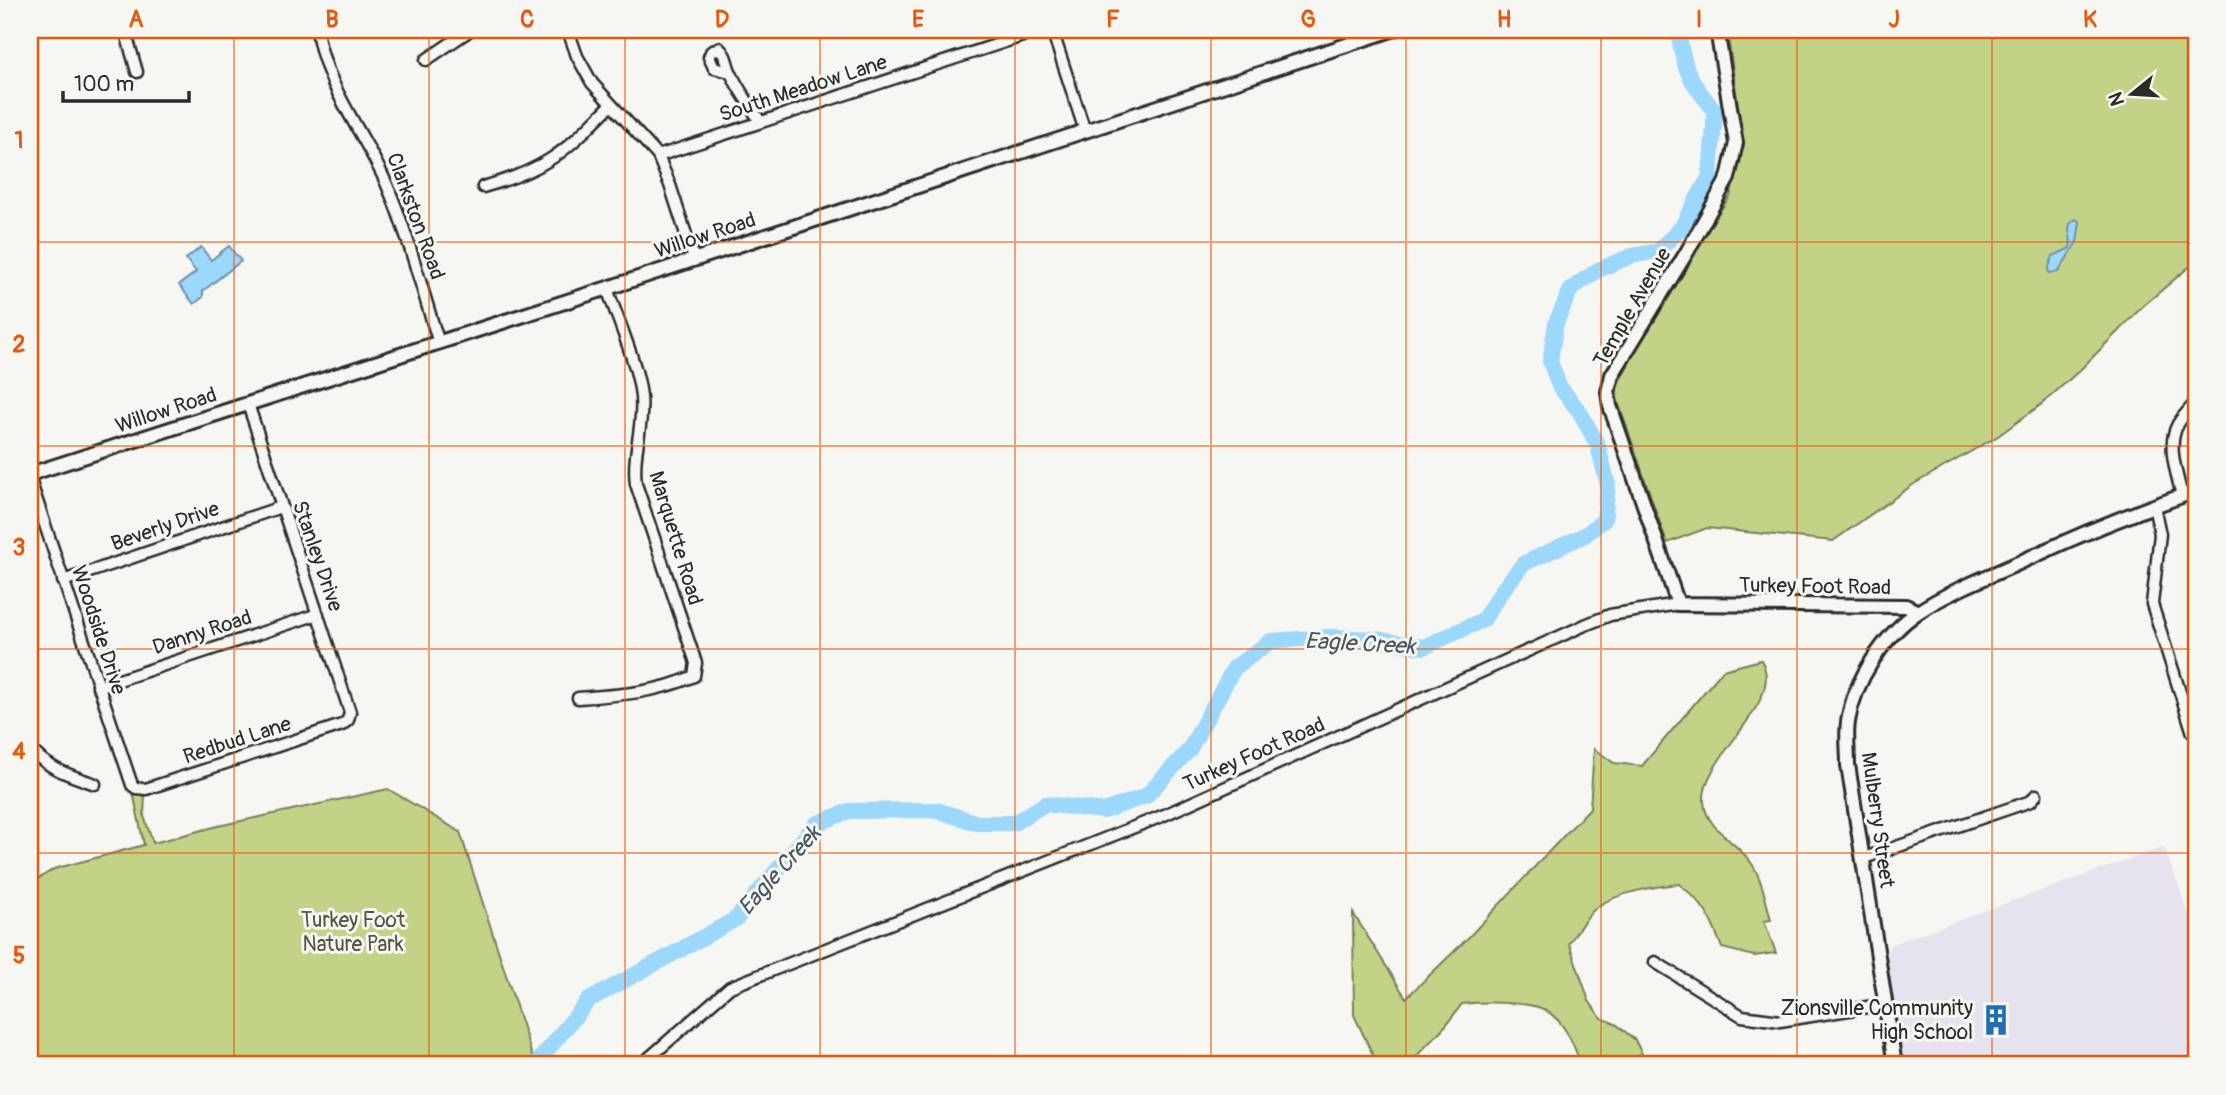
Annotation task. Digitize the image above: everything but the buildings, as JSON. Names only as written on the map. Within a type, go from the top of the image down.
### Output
[{"type":"street","points":[[125,30],[136,72]]},
{"type":"street","name":"Clarkston Road","points":[[317,30],[319,48],[329,78],[373,155],[397,211],[439,343]]},
{"type":"street","points":[[426,60],[470,30]]},
{"type":"street","points":[[568,30],[584,70],[611,105],[658,156],[694,259]]},
{"type":"street","name":"South Meadow Lane","points":[[658,156],[1041,30]]},
{"type":"street","points":[[1052,30],[1085,131]]},
{"type":"street","name":"Willow Road","points":[[30,474],[439,343],[1392,30]]},
{"type":"street","name":"Temple Avenue","points":[[1678,604],[1610,406],[1608,392],[1612,375],[1687,252],[1728,178],[1736,143],[1717,30]]},
{"type":"street","points":[[730,72],[760,122]]},
{"type":"street","points":[[483,187],[548,161],[570,145],[611,105]]},
{"type":"street","name":"Marquette Road","points":[[578,698],[656,690],[673,685],[694,676],[696,663],[636,484],[634,460],[642,407],[640,387],[607,288]]},
{"type":"street","points":[[2182,496],[2172,450],[2173,437],[2178,425],[2196,402]]},
{"type":"street","name":"Stanley Drive","points":[[248,404],[350,712],[348,720]]},
{"type":"street","name":"Woodside Drive","points":[[30,480],[128,780],[136,788]]},
{"type":"street","name":"Mulberry Street","points":[[1895,1065],[1848,765],[1848,721],[1860,685],[1878,654],[1918,612],[2067,540],[2196,491]]},
{"type":"street","points":[[2154,506],[2160,534],[2152,604],[2193,733]]},
{"type":"street","name":"Beverly Drive","points":[[63,581],[281,507]]},
{"type":"street","name":"Turkey Foot Road","points":[[641,1065],[730,987],[1163,816],[1610,615],[1678,604],[1906,607],[1918,612]]},
{"type":"street","name":"Danny Road","points":[[98,687],[318,614]]},
{"type":"street","name":"Redbud Lane","points":[[136,788],[146,789],[212,769],[342,725],[348,720]]},
{"type":"street","points":[[30,748],[37,757],[54,769],[95,784]]},
{"type":"street","points":[[1864,858],[2031,802],[2036,795]]},
{"type":"street","points":[[1655,962],[1742,1016],[1764,1020],[1780,1021],[1886,1004]]},
{"type":"shaded area","name":"Zionsville Community High School","points":[[2164,847],[2196,933],[2196,1065],[1901,1065],[1887,961],[1889,945]]},
{"type":"green space","points":[[1727,30],[2196,30],[2196,261],[2143,306],[2043,403],[1998,436],[1914,484],[1833,541],[1707,528],[1667,543],[1616,396],[1618,384],[1670,286],[1730,196],[1741,159],[1741,126]]},
{"type":"green space","points":[[1761,660],[1766,677],[1762,694],[1753,712],[1715,767],[1706,785],[1704,802],[1706,812],[1716,828],[1746,856],[1755,870],[1771,920],[1764,921],[1776,953],[1754,956],[1722,948],[1706,912],[1679,884],[1636,891],[1613,898],[1596,908],[1569,943],[1589,1001],[1601,1018],[1616,1024],[1635,1040],[1645,1060],[1644,1065],[1581,1065],[1568,1034],[1558,1020],[1545,1010],[1528,1005],[1492,1003],[1462,1004],[1408,1065],[1364,1065],[1373,1055],[1354,1015],[1353,913],[1406,998],[1466,940],[1590,808],[1594,749],[1614,763],[1642,766],[1723,670]]},
{"type":"green space","name":"Turkey Foot Nature Park","points":[[388,789],[460,832],[535,1065],[30,1065],[30,884],[54,869],[144,845],[133,792],[145,794],[144,816],[153,843]]},
{"type":"water","points":[[2076,219],[2080,222],[2077,242],[2058,272],[2049,273],[2053,256],[2070,248],[2069,228]]},
{"type":"water","points":[[229,246],[241,261],[203,291],[203,297],[194,304],[179,285],[196,272],[186,259],[201,247],[211,260]]},
{"type":"waterway","name":"Eagle Creek","points":[[535,1065],[589,1000],[736,919],[816,824],[849,811],[936,810],[977,823],[1014,823],[1045,804],[1104,811],[1146,796],[1189,750],[1234,668],[1271,641],[1331,637],[1375,639],[1424,647],[1483,620],[1523,564],[1585,535],[1604,520],[1608,485],[1598,446],[1580,412],[1559,386],[1550,361],[1556,323],[1571,289],[1598,270],[1631,256],[1658,251],[1681,228],[1710,176],[1715,111],[1689,74],[1678,30]]},
{"type":"place","name":"Zionsville Community High School","points":[[1996,1020]]}]
